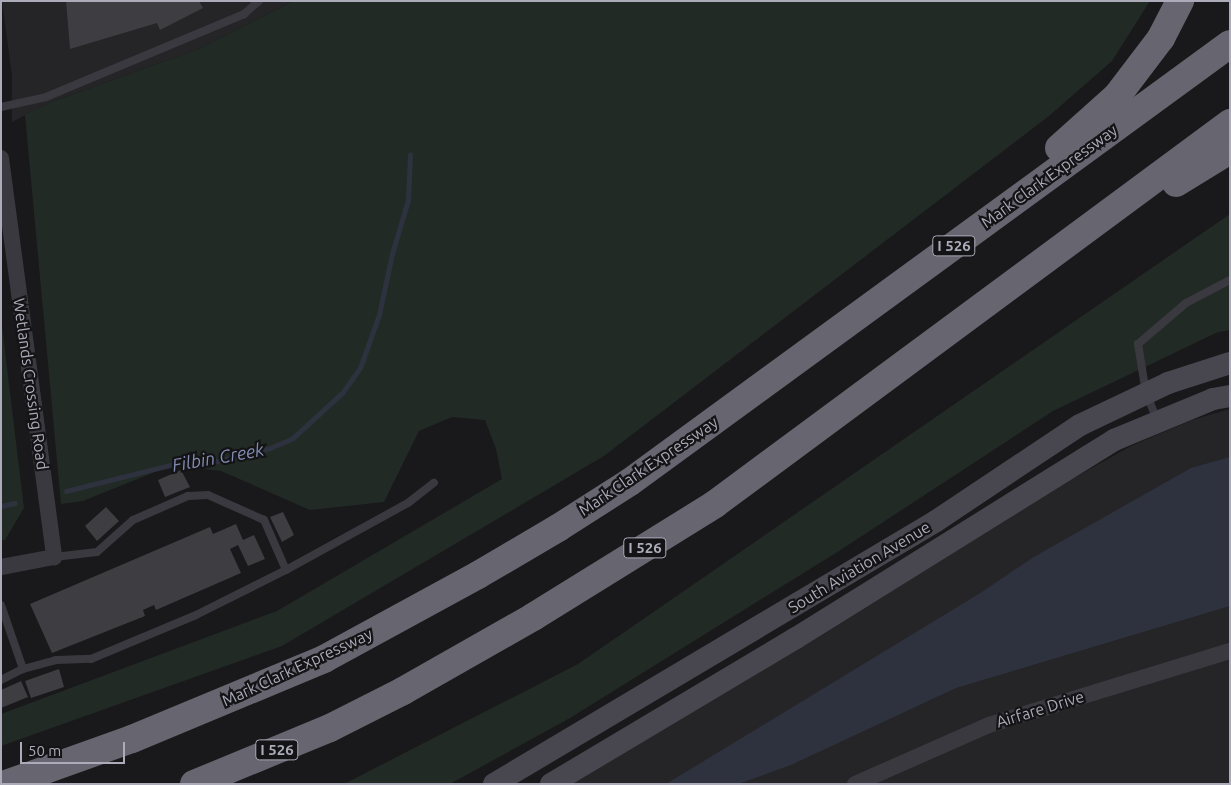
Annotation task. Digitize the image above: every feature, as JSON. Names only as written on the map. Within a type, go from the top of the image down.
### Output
[{"type":"highway","points":[[678,448],[1083,130],[1137,71],[1161,38],[1180,1]]},
{"type":"highway","name":"Mark Clark Expressway","points":[[6,784],[141,735],[324,658],[478,575],[630,482],[1230,44]]},
{"type":"highway","name":"I 526","points":[[194,784],[330,728],[524,622],[715,504],[1230,123]]},
{"type":"highway","points":[[915,357],[1123,216],[1230,150]]},
{"type":"street","name":"Wetlands Crossing Road","points":[[1,158],[54,557]]},
{"type":"street","name":"South Aviation Avenue","points":[[494,784],[936,521],[1080,425],[1168,383],[1230,364]]},
{"type":"street","name":"South Aviation Avenue","points":[[551,784],[796,638],[1114,440],[1230,396]]},
{"type":"street","points":[[1,567],[54,557]]},
{"type":"street","name":"Airfare Drive","points":[[856,784],[982,727],[1230,651]]},
{"type":"lane","points":[[1,108],[46,97],[244,14],[259,1]]},
{"type":"lane","points":[[1158,422],[1146,393],[1138,344],[1186,303],[1230,280]]},
{"type":"lane","points":[[1,680],[23,669],[56,660],[91,659],[196,615],[286,570],[408,503],[434,484]]},
{"type":"lane","points":[[54,557],[97,552],[133,520],[188,496],[208,495],[264,520],[286,570]]},
{"type":"lane","points":[[1,605],[23,669]]},
{"type":"shaded area","points":[[2,1],[293,1],[201,48],[49,103],[12,122],[12,76]]},
{"type":"shaded area","points":[[293,1],[1150,1],[1112,61],[1049,116],[604,456],[282,646],[1,746],[1,714],[277,611],[502,479],[496,449],[485,420],[452,417],[419,431],[384,502],[310,510],[221,471],[172,465],[83,501],[61,504],[25,115],[49,103],[201,48]]},
{"type":"shaded area","points":[[1230,214],[1230,330],[1218,332],[1053,411],[839,551],[570,718],[450,784],[344,784],[578,664]]},
{"type":"shaded area","points":[[1,318],[24,508],[5,540],[1,540]]},
{"type":"shaded area","points":[[1230,409],[1230,784],[570,784],[1072,479],[1131,446],[1192,420]]},
{"type":"water","points":[[1230,457],[1230,606],[956,688],[791,765],[738,784],[666,784],[982,592],[1032,558],[1191,468]]},
{"type":"building","points":[[66,1],[199,1],[203,8],[160,30],[157,23],[70,49]]},
{"type":"building","points":[[181,470],[190,487],[165,497],[158,480]]},
{"type":"building","points":[[106,507],[119,521],[97,541],[85,526]]},
{"type":"building","points":[[283,512],[294,535],[282,542],[270,517]]},
{"type":"building","points":[[236,524],[243,540],[254,535],[265,559],[248,566],[238,545],[230,549],[241,573],[156,610],[154,605],[143,610],[145,616],[52,653],[30,604],[210,527],[213,534]]},
{"type":"building","points":[[59,669],[64,687],[31,698],[25,681]]},
{"type":"building","points":[[21,681],[28,697],[1,708],[1,690]]},
{"type":"waterway","name":"Filbin Creek","points":[[66,491],[182,462],[218,461],[270,448],[293,438],[343,392],[360,368],[379,315],[392,254],[408,200],[410,155]]},
{"type":"waterway","name":"Filbin Creek","points":[[1,506],[15,503]]}]
